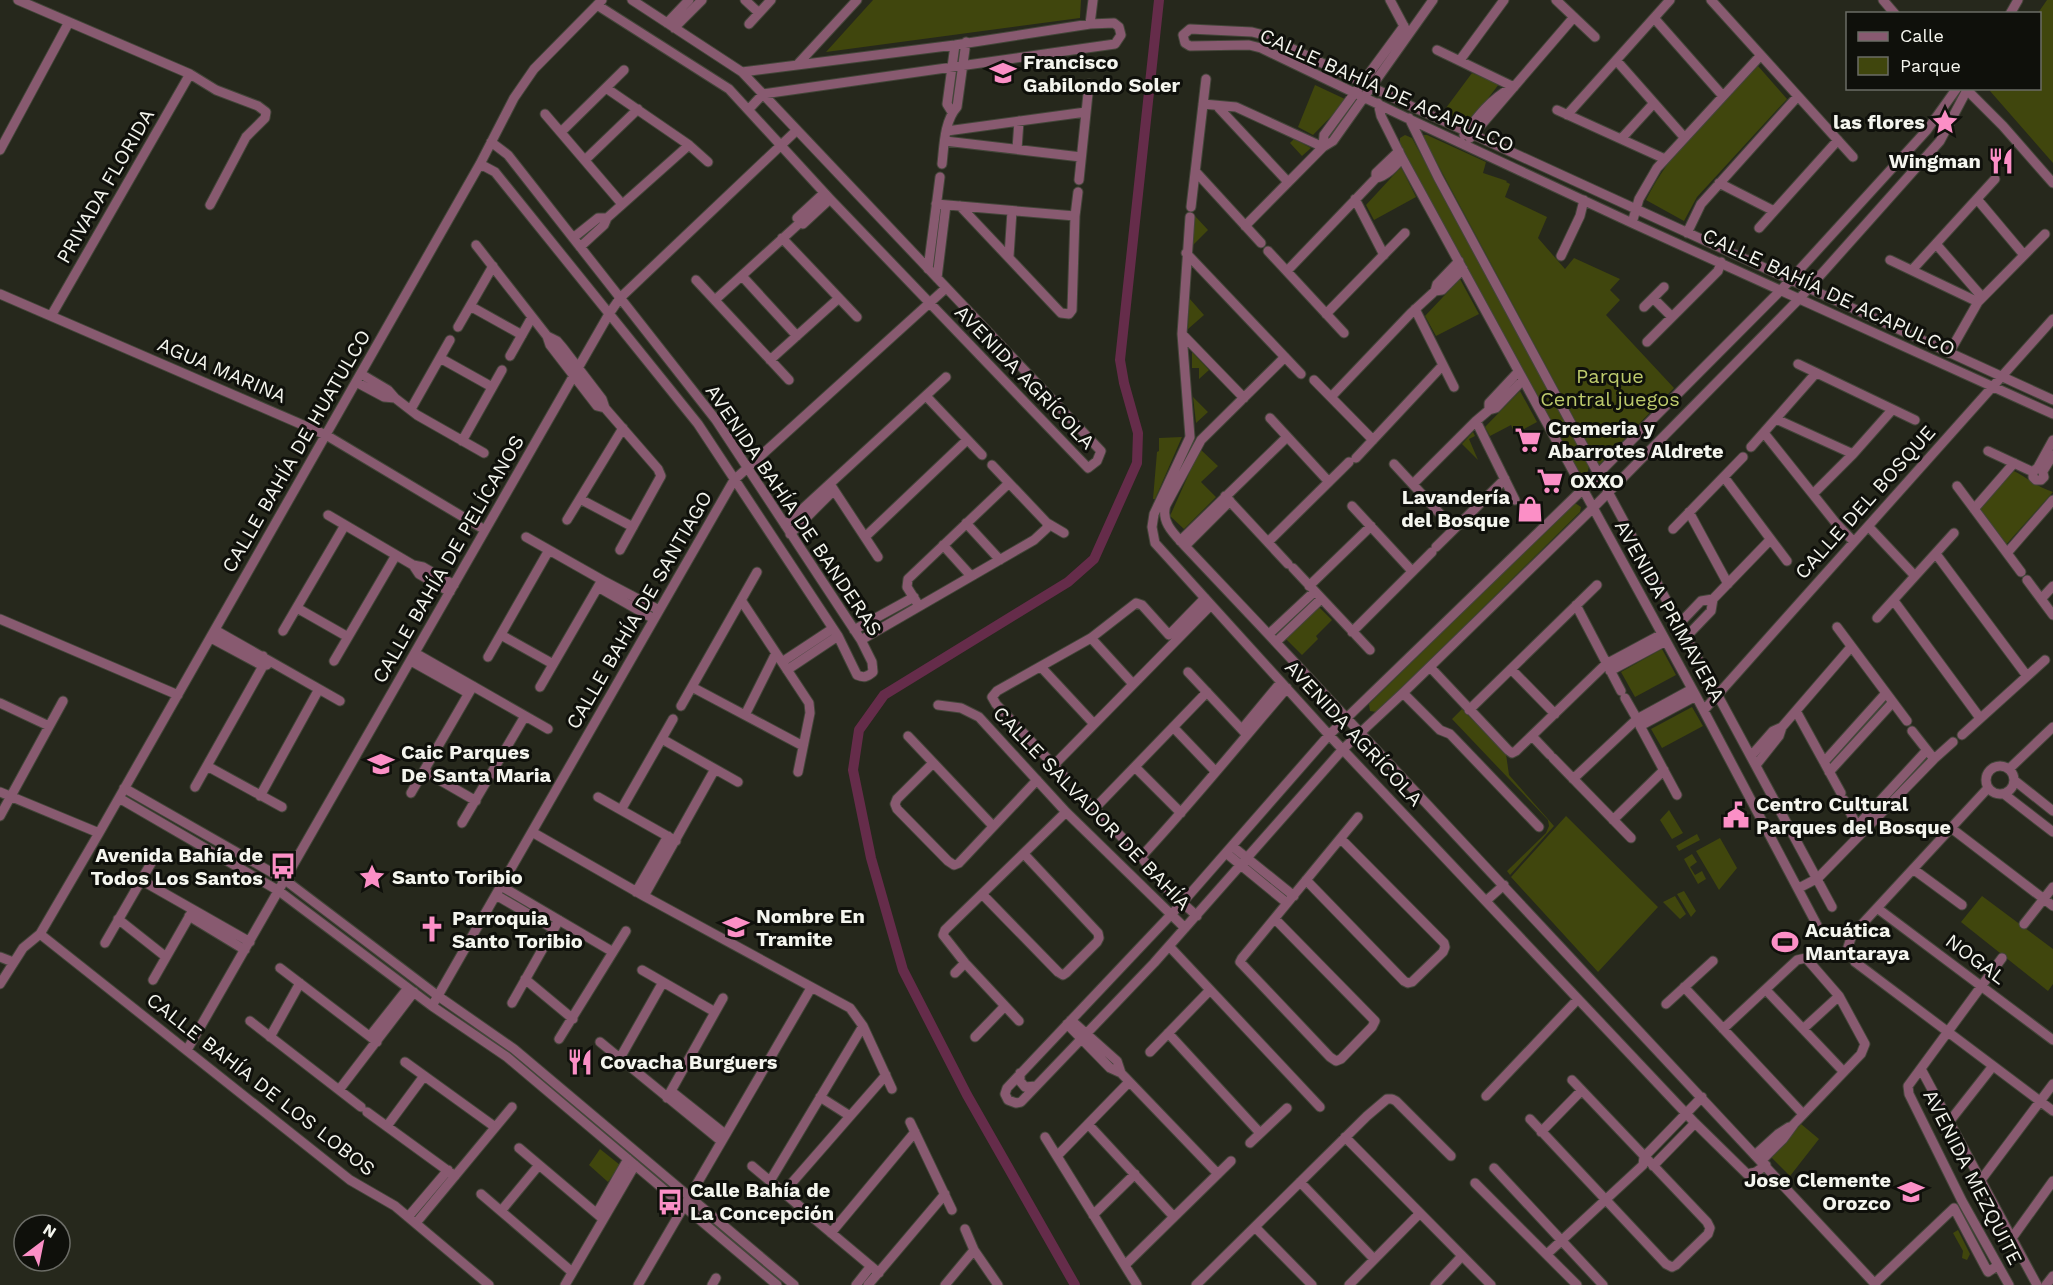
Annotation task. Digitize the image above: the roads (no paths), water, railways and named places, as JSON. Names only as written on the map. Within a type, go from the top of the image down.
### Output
[{"type":"street","points":[[18,0],[190,74],[216,90],[258,106],[266,112],[265,118],[246,137],[210,205]]},
{"type":"street","name":"AVENIDA AGRÍCOLA","points":[[600,2],[729,89],[827,196],[1088,468],[1097,461],[1101,451],[742,72],[632,0]]},
{"type":"street","points":[[670,25],[689,0]]},
{"type":"street","points":[[670,25],[702,0]]},
{"type":"street","points":[[745,0],[759,13]]},
{"type":"street","points":[[749,24],[771,0]]},
{"type":"street","points":[[797,65],[856,0]]},
{"type":"street","points":[[1090,24],[1093,0]]},
{"type":"street","points":[[1390,0],[1406,29]]},
{"type":"street","points":[[1245,226],[1323,147],[1324,135],[1359,96],[1406,29],[1433,0]]},
{"type":"street","points":[[1460,60],[1504,0]]},
{"type":"street","points":[[1556,0],[1595,37]]},
{"type":"street","points":[[1567,115],[1670,0]]},
{"type":"street","points":[[1711,0],[1853,157]]},
{"type":"street","points":[[1882,0],[1893,12]]},
{"type":"street","name":"CALLE BAHÍA DE HUATULCO","points":[[0,984],[29,940],[39,934],[99,833],[480,164],[514,99],[534,69],[600,2]]},
{"type":"street","points":[[1463,144],[1470,133],[1514,87],[1574,17]]},
{"type":"street","points":[[1654,18],[1722,95]]},
{"type":"street","points":[[0,150],[69,22]]},
{"type":"street","points":[[742,72],[955,45],[1090,24],[1113,23],[1119,27],[1121,34],[1115,44],[763,94],[749,109]]},
{"type":"street","name":"CALLE BAHÍA DE ACAPULCO","points":[[2053,400],[1635,210],[1413,107],[1264,34],[1190,29],[1183,35],[1183,41],[1190,46],[1249,45],[1261,48],[1584,201],[2053,414]]},
{"type":"street","points":[[942,164],[952,112],[957,107],[966,42]]},
{"type":"street","points":[[952,112],[947,104],[955,45]]},
{"type":"street","points":[[1437,50],[1514,87]]},
{"type":"street","points":[[1632,223],[1635,210],[1650,178],[1684,137],[1761,55]]},
{"type":"street","points":[[1616,60],[1684,137]]},
{"type":"street","points":[[561,132],[624,70]]},
{"type":"street","name":"PRIVADA FLORIDA","points":[[51,316],[190,74]]},
{"type":"street","points":[[1191,207],[1206,79]]},
{"type":"street","points":[[1079,180],[1089,84]]},
{"type":"street","points":[[606,88],[689,145],[708,162]]},
{"type":"street","points":[[1956,90],[1927,130],[1781,290],[1599,474],[1329,735],[1182,903],[1020,1073],[1005,1091],[1006,1098],[1010,1102],[1021,1102],[1154,963],[1343,749],[1609,493],[1800,298],[1940,141],[1966,90]]},
{"type":"street","points":[[1968,90],[2004,126],[2053,183]]},
{"type":"street","points":[[1377,104],[1382,92]]},
{"type":"street","points":[[1687,233],[1696,211],[1798,96]]},
{"type":"street","points":[[1621,139],[1654,103]]},
{"type":"street","points":[[1203,104],[1236,107],[1323,147]]},
{"type":"street","name":"AVENIDA PRIMAVERA","points":[[1377,104],[1401,154],[1582,490],[1704,710],[1817,925]]},
{"type":"street","points":[[1217,106],[1288,182]]},
{"type":"street","points":[[1408,119],[1413,107]]},
{"type":"street","points":[[585,160],[638,109]]},
{"type":"street","points":[[1557,110],[1665,159]]},
{"type":"street","points":[[946,136],[1019,121],[1086,112]]},
{"type":"street","points":[[545,114],[622,204]]},
{"type":"street","name":"AVENIDA PRIMAVERA","points":[[1408,119],[1832,907]]},
{"type":"street","points":[[1017,149],[1019,121]]},
{"type":"street","name":"CALLE BAHÍA DE PELÍCANOS","points":[[187,1050],[609,314],[620,298],[797,130]]},
{"type":"street","points":[[1927,130],[1940,141]]},
{"type":"street","points":[[946,136],[1017,149],[1082,157]]},
{"type":"street","points":[[1759,228],[1838,140]]},
{"type":"street","name":"AVENIDA BAHÍA DE BANDERAS","points":[[480,164],[495,172],[698,424],[835,633],[857,675],[869,676],[873,672],[872,662],[861,640],[716,420],[508,155],[491,142]]},
{"type":"street","points":[[580,247],[604,225],[607,218],[689,145]]},
{"type":"street","points":[[1287,271],[1376,178],[1380,178],[1389,171],[1401,154]]},
{"type":"street","points":[[1524,172],[1529,160]]},
{"type":"street","points":[[1196,172],[1261,243]]},
{"type":"street","points":[[937,278],[941,204],[940,177]]},
{"type":"street","points":[[1912,270],[1995,179]]},
{"type":"street","points":[[1719,183],[1774,211]]},
{"type":"street","points":[[960,206],[1061,313],[1070,314],[1078,192]]},
{"type":"street","points":[[715,300],[804,219],[797,218],[827,196]]},
{"type":"street","points":[[1355,199],[1384,255]]},
{"type":"street","points":[[1977,199],[2024,255]]},
{"type":"street","points":[[1561,256],[1580,216],[1584,201]]},
{"type":"street","points":[[928,269],[941,204]]},
{"type":"street","points":[[941,204],[1075,216]]},
{"type":"street","points":[[1009,256],[1012,211]]},
{"type":"street","points":[[1190,217],[1182,334],[1190,437],[1201,440]]},
{"type":"street","points":[[573,238],[598,218],[607,218]]},
{"type":"street","points":[[1326,314],[1405,232]]},
{"type":"street","points":[[1949,353],[1980,300],[2045,234]]},
{"type":"street","points":[[782,238],[857,317]]},
{"type":"street","points":[[1936,244],[1980,300]]},
{"type":"street","points":[[476,245],[547,336],[550,345],[576,372],[597,406],[605,408],[661,476],[620,550]]},
{"type":"street","points":[[1268,251],[1344,333]]},
{"type":"street","points":[[1186,253],[1301,374]]},
{"type":"street","points":[[1890,260],[1980,300]]},
{"type":"street","points":[[1647,342],[1718,271],[1721,262]]},
{"type":"street","points":[[1331,397],[1415,309],[1435,291],[1442,290],[1461,265]]},
{"type":"street","points":[[458,327],[493,266]]},
{"type":"street","points":[[742,276],[797,336]]},
{"type":"street","points":[[696,280],[789,380]]},
{"type":"street","points":[[1644,307],[1664,287]]},
{"type":"street","name":"CALLE BAHÍA DE SANTIAGO","points":[[432,1006],[734,480],[946,288]]},
{"type":"street","name":"AGUA MARINA","points":[[0,294],[326,435],[485,530]]},
{"type":"street","points":[[770,360],[839,298]]},
{"type":"street","points":[[1653,298],[1672,317]]},
{"type":"street","points":[[470,306],[522,335]]},
{"type":"street","points":[[1415,309],[1454,387]]},
{"type":"street","points":[[510,356],[532,317]]},
{"type":"street","name":"CALLE DEL BOSQUE","points":[[1704,710],[2053,319]]},
{"type":"street","points":[[1182,334],[1244,398]]},
{"type":"street","points":[[411,409],[450,340]]},
{"type":"street","points":[[1157,545],[1156,539],[1160,533],[1169,527],[1164,515],[1166,506],[1201,440],[1285,357]]},
{"type":"street","points":[[440,358],[492,387]]},
{"type":"street","points":[[1798,364],[1916,420]]},
{"type":"street","points":[[1268,542],[1373,440],[1443,365]]},
{"type":"street","points":[[462,441],[502,369]]},
{"type":"street","points":[[1751,447],[1816,374]]},
{"type":"street","points":[[1413,484],[1489,410],[1490,403],[1521,376]]},
{"type":"street","points":[[790,534],[832,487],[946,377]]},
{"type":"street","points":[[358,378],[388,390],[417,415],[484,453]]},
{"type":"street","points":[[1314,380],[1373,440]]},
{"type":"street","points":[[1678,394],[1693,407]]},
{"type":"street","points":[[926,396],[982,454]]},
{"type":"street","points":[[1813,494],[1892,410]]},
{"type":"street","points":[[1270,418],[1329,482]]},
{"type":"street","points":[[1776,419],[1853,454]]},
{"type":"street","points":[[1476,421],[1515,500]]},
{"type":"street","points":[[567,520],[623,428]]},
{"type":"street","points":[[1764,433],[1854,542]]},
{"type":"street","name":"AVENIDA AGRÍCOLA","points":[[1190,437],[1152,520],[1152,534],[1157,545],[1329,735],[1685,1113],[1747,1174],[1756,1172],[1761,1160]]},
{"type":"street","points":[[1182,543],[1287,437]]},
{"type":"street","points":[[865,537],[968,440]]},
{"type":"street","points":[[2042,474],[2053,440]]},
{"type":"street","points":[[1988,451],[2042,474]]},
{"type":"street","points":[[2042,474],[2053,455]]},
{"type":"street","points":[[1673,529],[1743,457]]},
{"type":"street","points":[[1974,509],[2014,463]]},
{"type":"street","points":[[1394,464],[1454,529]]},
{"type":"street","points":[[992,465],[1047,523],[1064,533]]},
{"type":"street","points":[[1724,477],[1787,561]]},
{"type":"street","points":[[1352,632],[1505,479]]},
{"type":"street","points":[[919,606],[907,587],[908,579],[1009,483]]},
{"type":"street","points":[[1957,486],[2021,572]]},
{"type":"street","points":[[785,525],[832,487]]},
{"type":"street","points":[[832,487],[878,557]]},
{"type":"street","points":[[580,499],[633,527]]},
{"type":"street","points":[[1228,499],[1370,650]]},
{"type":"street","points":[[2007,553],[2053,500]]},
{"type":"street","points":[[1352,506],[1412,571]]},
{"type":"street","points":[[1689,512],[1728,584]]},
{"type":"street","points":[[328,515],[413,565],[419,574],[452,588]]},
{"type":"street","points":[[966,523],[1000,560]]},
{"type":"street","points":[[861,640],[1034,540],[1047,528],[1047,523]]},
{"type":"street","points":[[283,631],[345,525]]},
{"type":"street","points":[[1272,638],[1371,526]]},
{"type":"street","name":"AVENIDA AGRÍCOLA","points":[[1169,527],[1875,1284]]},
{"type":"street","points":[[1869,527],[1915,576]]},
{"type":"street","points":[[1877,618],[1954,533]]},
{"type":"street","points":[[526,537],[600,584],[657,614]]},
{"type":"street","points":[[1687,636],[1711,611],[1713,599],[1770,540]]},
{"type":"street","points":[[943,545],[971,576]]},
{"type":"street","points":[[488,657],[549,550]]},
{"type":"street","points":[[1936,554],[2027,676]]},
{"type":"street","points":[[334,661],[396,555]]},
{"type":"street","points":[[681,706],[757,573]]},
{"type":"street","points":[[2027,580],[2053,615]]},
{"type":"street","points":[[540,687],[600,584]]},
{"type":"street","points":[[1469,710],[1597,585]]},
{"type":"street","points":[[2041,599],[2053,586]]},
{"type":"street","points":[[854,630],[914,597]]},
{"type":"street","points":[[1680,623],[1701,601],[1713,599]]},
{"type":"street","points":[[741,600],[810,708],[798,772]]},
{"type":"street","points":[[1065,777],[992,697],[1091,638],[1136,603],[1142,605],[1169,635],[1208,601]]},
{"type":"street","points":[[1054,765],[1133,684],[1208,601]]},
{"type":"street","points":[[1894,601],[1980,718]]},
{"type":"street","points":[[1576,605],[1677,795]]},
{"type":"street","points":[[297,608],[348,637]]},
{"type":"street","points":[[0,619],[177,694]]},
{"type":"street","points":[[1837,627],[1907,721]]},
{"type":"street","points":[[785,666],[835,633]]},
{"type":"street","points":[[213,634],[340,701]]},
{"type":"street","points":[[501,635],[553,664]]},
{"type":"street","points":[[1091,638],[1133,684]]},
{"type":"street","points":[[1430,667],[1512,753],[1608,668],[1664,638]]},
{"type":"street","points":[[1754,761],[1779,736],[1782,727],[1851,646]]},
{"type":"street","points":[[745,715],[776,653]]},
{"type":"street","points":[[413,657],[470,690],[548,729]]},
{"type":"street","points":[[1962,735],[2044,660]]},
{"type":"street","points":[[195,787],[266,662]]},
{"type":"street","points":[[1041,667],[1094,724]]},
{"type":"street","points":[[1511,669],[1555,714]]},
{"type":"street","points":[[1188,672],[1244,732]]},
{"type":"street","points":[[1141,857],[1182,813],[1244,732],[1284,685]]},
{"type":"street","points":[[692,687],[803,746]]},
{"type":"street","points":[[260,796],[319,689]]},
{"type":"street","points":[[411,793],[470,690]]},
{"type":"street","points":[[1094,809],[1207,692]]},
{"type":"street","points":[[1403,693],[1440,730],[1450,734],[1539,827]]},
{"type":"street","points":[[1573,779],[1639,723],[1694,693]]},
{"type":"street","points":[[1824,762],[1886,693]]},
{"type":"street","points":[[0,816],[63,700]]},
{"type":"street","points":[[1829,772],[1893,702]]},
{"type":"street","points":[[0,703],[50,726]]},
{"type":"street","name":"CALLE SALVADOR DE BAHÍA","points":[[938,705],[961,708],[979,717],[1066,812],[1185,928]]},
{"type":"street","points":[[1796,711],[1859,830]]},
{"type":"street","points":[[462,823],[525,716]]},
{"type":"street","points":[[621,810],[673,719]]},
{"type":"street","points":[[1173,727],[1215,771]]},
{"type":"street","points":[[2009,769],[2053,727]]},
{"type":"street","points":[[1912,731],[1935,759]]},
{"type":"street","points":[[908,736],[993,826]]},
{"type":"street","points":[[1532,736],[1631,838]]},
{"type":"street","points":[[2044,736],[2053,743]]},
{"type":"street","points":[[662,739],[738,782]]},
{"type":"street","points":[[1859,830],[1953,742]]},
{"type":"street","points":[[1799,888],[1818,878],[1927,750]]},
{"type":"street","points":[[933,763],[897,799],[895,804],[897,810],[954,865],[959,863],[1037,780]]},
{"type":"street","points":[[2053,811],[2014,780],[2009,769],[1998,765],[1988,771],[1986,777],[1988,788],[1995,793],[2004,794],[2053,832]]},
{"type":"street","points":[[207,766],[282,807]]},
{"type":"street","points":[[1135,767],[1182,813]]},
{"type":"street","points":[[640,894],[715,769]]},
{"type":"street","points":[[1613,820],[1664,770]]},
{"type":"street","points":[[424,771],[476,801]]},
{"type":"street","points":[[2004,794],[2011,789],[2014,780]]},
{"type":"street","points":[[124,788],[285,880],[438,996],[514,1048],[794,1285]]},
{"type":"street","points":[[1988,788],[1852,935],[1848,947],[1855,962],[2053,1110]]},
{"type":"street","points":[[0,792],[99,833]]},
{"type":"street","name":"CALLE SALVADOR DE BAHÍA","points":[[1079,792],[1141,857],[1167,889],[1197,915]]},
{"type":"street","points":[[598,797],[672,839]]},
{"type":"street","points":[[119,798],[279,891],[432,1006],[507,1057],[777,1285]]},
{"type":"street","points":[[1019,1021],[965,963],[943,935],[945,930],[1066,812]]},
{"type":"street","points":[[1275,919],[1375,1021],[1372,1028],[1341,1059],[1336,1061],[1330,1057],[1240,962],[1358,817]]},
{"type":"street","points":[[1951,828],[2053,906]]},
{"type":"street","points":[[532,832],[640,894],[850,1008],[863,1026],[892,1089]]},
{"type":"street","points":[[1306,880],[1404,981],[1412,982],[1443,952],[1444,943],[1341,839]]},
{"type":"street","points":[[1229,849],[1291,899]]},
{"type":"street","points":[[983,895],[1058,972],[1063,975],[1066,973],[1096,942],[1099,938],[1098,933],[1024,854]]},
{"type":"street","points":[[105,943],[154,858]]},
{"type":"street","points":[[1913,869],[1962,905]]},
{"type":"street","points":[[141,880],[191,913],[248,946]]},
{"type":"street","points":[[1486,900],[1504,885]]},
{"type":"street","points":[[2024,924],[2053,887]]},
{"type":"street","points":[[499,890],[557,925],[614,952]]},
{"type":"street","name":"NOGAL","points":[[1877,908],[2053,1040]]},
{"type":"street","points":[[153,980],[191,913]]},
{"type":"street","points":[[118,919],[166,957]]},
{"type":"street","points":[[512,1003],[557,925]]},
{"type":"street","points":[[559,1039],[626,931]]},
{"type":"street","name":"CALLE BAHÍA DE LOS LOBOS","points":[[39,934],[350,1180],[408,1216],[489,1285]]},
{"type":"street","points":[[1169,946],[1320,1107]]},
{"type":"street","points":[[1139,948],[1154,963]]},
{"type":"street","points":[[0,957],[13,962]]},
{"type":"street","points":[[1723,1029],[1797,960],[1806,958],[1839,996],[1865,1044],[1861,1053],[1761,1160]]},
{"type":"street","points":[[1921,1069],[2002,958]]},
{"type":"street","points":[[1666,1004],[1713,961]]},
{"type":"street","points":[[955,973],[965,963]]},
{"type":"street","points":[[280,968],[373,1039]]},
{"type":"street","points":[[642,970],[715,1012]]},
{"type":"street","points":[[525,980],[573,1019]]},
{"type":"street","points":[[620,1058],[663,982]]},
{"type":"street","points":[[270,1037],[300,983]]},
{"type":"street","points":[[1684,987],[1803,1114]]},
{"type":"street","points":[[638,1285],[811,988]]},
{"type":"street","points":[[339,1090],[373,1039],[411,990]]},
{"type":"street","points":[[1150,1052],[1210,990]]},
{"type":"street","points":[[1766,990],[1843,1071]]},
{"type":"street","points":[[1803,1029],[1839,996]]},
{"type":"street","points":[[669,1094],[723,998]]},
{"type":"street","points":[[1486,1096],[1578,999]]},
{"type":"street","points":[[975,1036],[1005,1006]]},
{"type":"street","points":[[250,1021],[364,1110],[451,1173]]},
{"type":"street","points":[[1069,1022],[1083,1036],[1117,1061],[1122,1073],[1130,1082],[1218,1174]]},
{"type":"street","points":[[770,1181],[863,1026]]},
{"type":"street","points":[[1168,1033],[1260,1132]]},
{"type":"street","points":[[600,1042],[723,1138]]},
{"type":"street","points":[[405,1062],[495,1127]]},
{"type":"street","points":[[1948,1122],[1992,1066]]},
{"type":"street","name":"AVENIDA MEZQUITE","points":[[2009,1285],[1962,1201],[1909,1094],[1908,1086],[1921,1069],[2037,1285]]},
{"type":"street","points":[[1020,1073],[1020,1081],[1025,1087],[1036,1086]]},
{"type":"street","points":[[783,1193],[886,1075]]},
{"type":"street","points":[[387,1126],[424,1076]]},
{"type":"street","points":[[1530,1119],[1666,1264],[1672,1267],[1676,1264],[1708,1234],[1710,1228],[1707,1222],[1646,1162],[1572,1080]]},
{"type":"street","points":[[1057,1156],[1130,1082]]},
{"type":"street","points":[[1982,1180],[2053,1084]]},
{"type":"street","points":[[1541,1132],[1581,1091]]},
{"type":"street","points":[[820,1097],[850,1116]]},
{"type":"street","points":[[1646,1162],[1685,1113],[1702,1097]]},
{"type":"street","points":[[1197,1285],[1345,1137],[1388,1099],[1396,1101],[1451,1156]]},
{"type":"street","points":[[408,1216],[512,1107]]},
{"type":"street","points":[[1250,1143],[1287,1108]]},
{"type":"street","points":[[910,1122],[952,1210]]},
{"type":"street","points":[[1547,1254],[1646,1162],[1695,1123]]},
{"type":"street","points":[[1089,1124],[1174,1216]]},
{"type":"street","points":[[831,1233],[915,1132]]},
{"type":"street","points":[[1044,1137],[1137,1285]]},
{"type":"street","points":[[1345,1137],[1491,1285]]},
{"type":"street","points":[[519,1148],[600,1216]]},
{"type":"street","points":[[1125,1265],[1231,1161]]},
{"type":"street","points":[[565,1285],[600,1216],[632,1162]]},
{"type":"street","points":[[501,1211],[539,1166]]},
{"type":"street","points":[[752,1166],[803,1209]]},
{"type":"street","points":[[1494,1168],[1603,1285]]},
{"type":"street","points":[[416,1223],[451,1173]]},
{"type":"street","points":[[1093,1215],[1135,1174]]},
{"type":"street","points":[[2012,1238],[2053,1181]]},
{"type":"street","points":[[1300,1182],[1374,1259]]},
{"type":"street","points":[[1475,1183],[1577,1285]]},
{"type":"street","points":[[481,1194],[572,1272]]},
{"type":"street","points":[[856,1285],[875,1269],[945,1194]]},
{"type":"street","points":[[1875,1284],[1962,1201]]},
{"type":"street","points":[[1954,1208],[1988,1272],[1997,1266]]},
{"type":"street","points":[[1349,1285],[1420,1213]]},
{"type":"street","points":[[811,1216],[875,1269]]},
{"type":"street","points":[[1255,1227],[1312,1285]]},
{"type":"street","points":[[964,1229],[974,1250],[998,1285]]},
{"type":"street","points":[[945,1285],[974,1250]]},
{"type":"street","points":[[1435,1285],[1462,1256]]},
{"type":"street","points":[[868,1285],[875,1269]]},
{"type":"street","points":[[2046,1285],[2053,1276]]},
{"type":"waterway","points":[[1075,1285],[967,1095],[903,970],[871,858],[853,770],[859,730],[884,695],[1068,582],[1094,559],[1137,463],[1138,433],[1120,360],[1159,0]]},
{"type":"place","name":"Francisco Gabilondo Soler","points":[[1003,73]]},
{"type":"place","name":"las flores","points":[[1945,122]]},
{"type":"place","name":"Wingman","points":[[2001,161]]},
{"type":"place","name":"Cremeria y Abarrotes Aldrete","points":[[1528,440]]},
{"type":"place","name":"OXXO","points":[[1550,481]]},
{"type":"place","name":"Lavandería del Bosque","points":[[1530,509]]},
{"type":"place","name":"Caic Parques De Santa Maria","points":[[381,764]]},
{"type":"place","name":"Centro Cultural Parques del Bosque","points":[[1736,815]]},
{"type":"place","name":"Avenida Bahía de Todos Los Santos","points":[[283,866]]},
{"type":"place","name":"Santo Toribio","points":[[372,877]]},
{"type":"place","name":"Nombre En Tramite","points":[[736,927]]},
{"type":"place","name":"Parroquia Santo Toribio","points":[[432,929]]},
{"type":"place","name":"Acuática Mantaraya","points":[[1785,942]]},
{"type":"place","name":"Covacha Burguers","points":[[580,1062]]},
{"type":"place","name":"Jose Clemente Orozco","points":[[1911,1192]]},
{"type":"place","name":"Calle Bahía de La Concepción","points":[[670,1202]]},
{"type":"park label","name":"Parque Central juegos","points":[[1610,388]]}]
